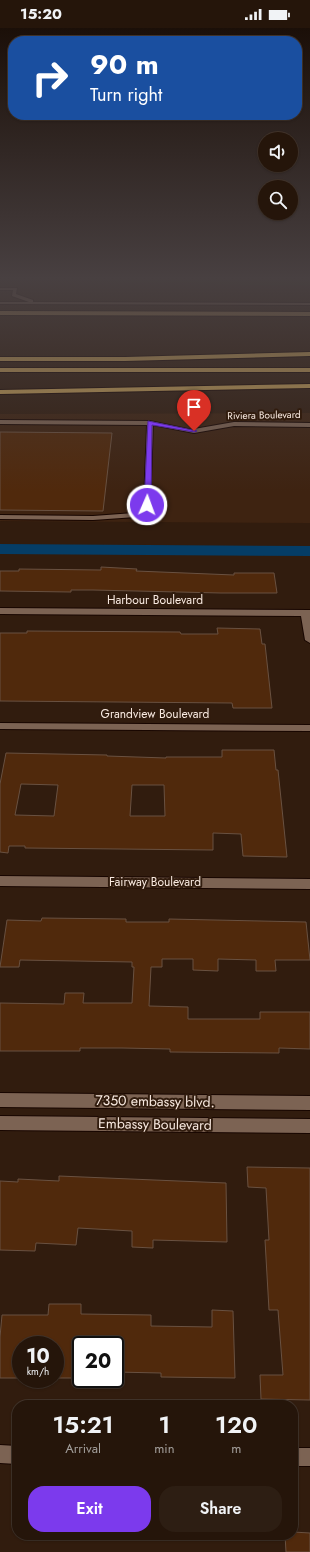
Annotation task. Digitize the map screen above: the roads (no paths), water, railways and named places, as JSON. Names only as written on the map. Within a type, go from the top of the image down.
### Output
[{"type":"highway","points":[[0,353],[310,354]]},
{"type":"highway","points":[[0,359],[125,359],[310,354]]},
{"type":"highway","points":[[0,371],[310,370]]},
{"type":"highway","points":[[0,385],[310,385]]},
{"type":"highway","points":[[0,392],[310,385]]},
{"type":"street","name":"Riviera Boulevard","points":[[194,431],[234,424],[310,425]]},
{"type":"street","name":"Harbour Boulevard","points":[[0,611],[308,613]]},
{"type":"street","points":[[308,613],[310,640]]},
{"type":"street","name":"Grandview Boulevard","points":[[0,726],[310,728]]},
{"type":"street","name":"Fairway Boulevard","points":[[0,881],[310,884]]},
{"type":"street","name":"7350 embassy blvd.","points":[[0,1100],[310,1103]]},
{"type":"street","name":"Embassy Boulevard","points":[[0,1123],[310,1126]]},
{"type":"street","points":[[0,1454],[12,1454]]},
{"type":"street","points":[[298,1457],[310,1457]]},
{"type":"lane","points":[[0,422],[150,422],[194,431]]},
{"type":"lane","points":[[0,517],[93,518],[136,515],[147,505],[150,422]]},
{"type":"waterway","points":[[0,549],[310,551]]}]
